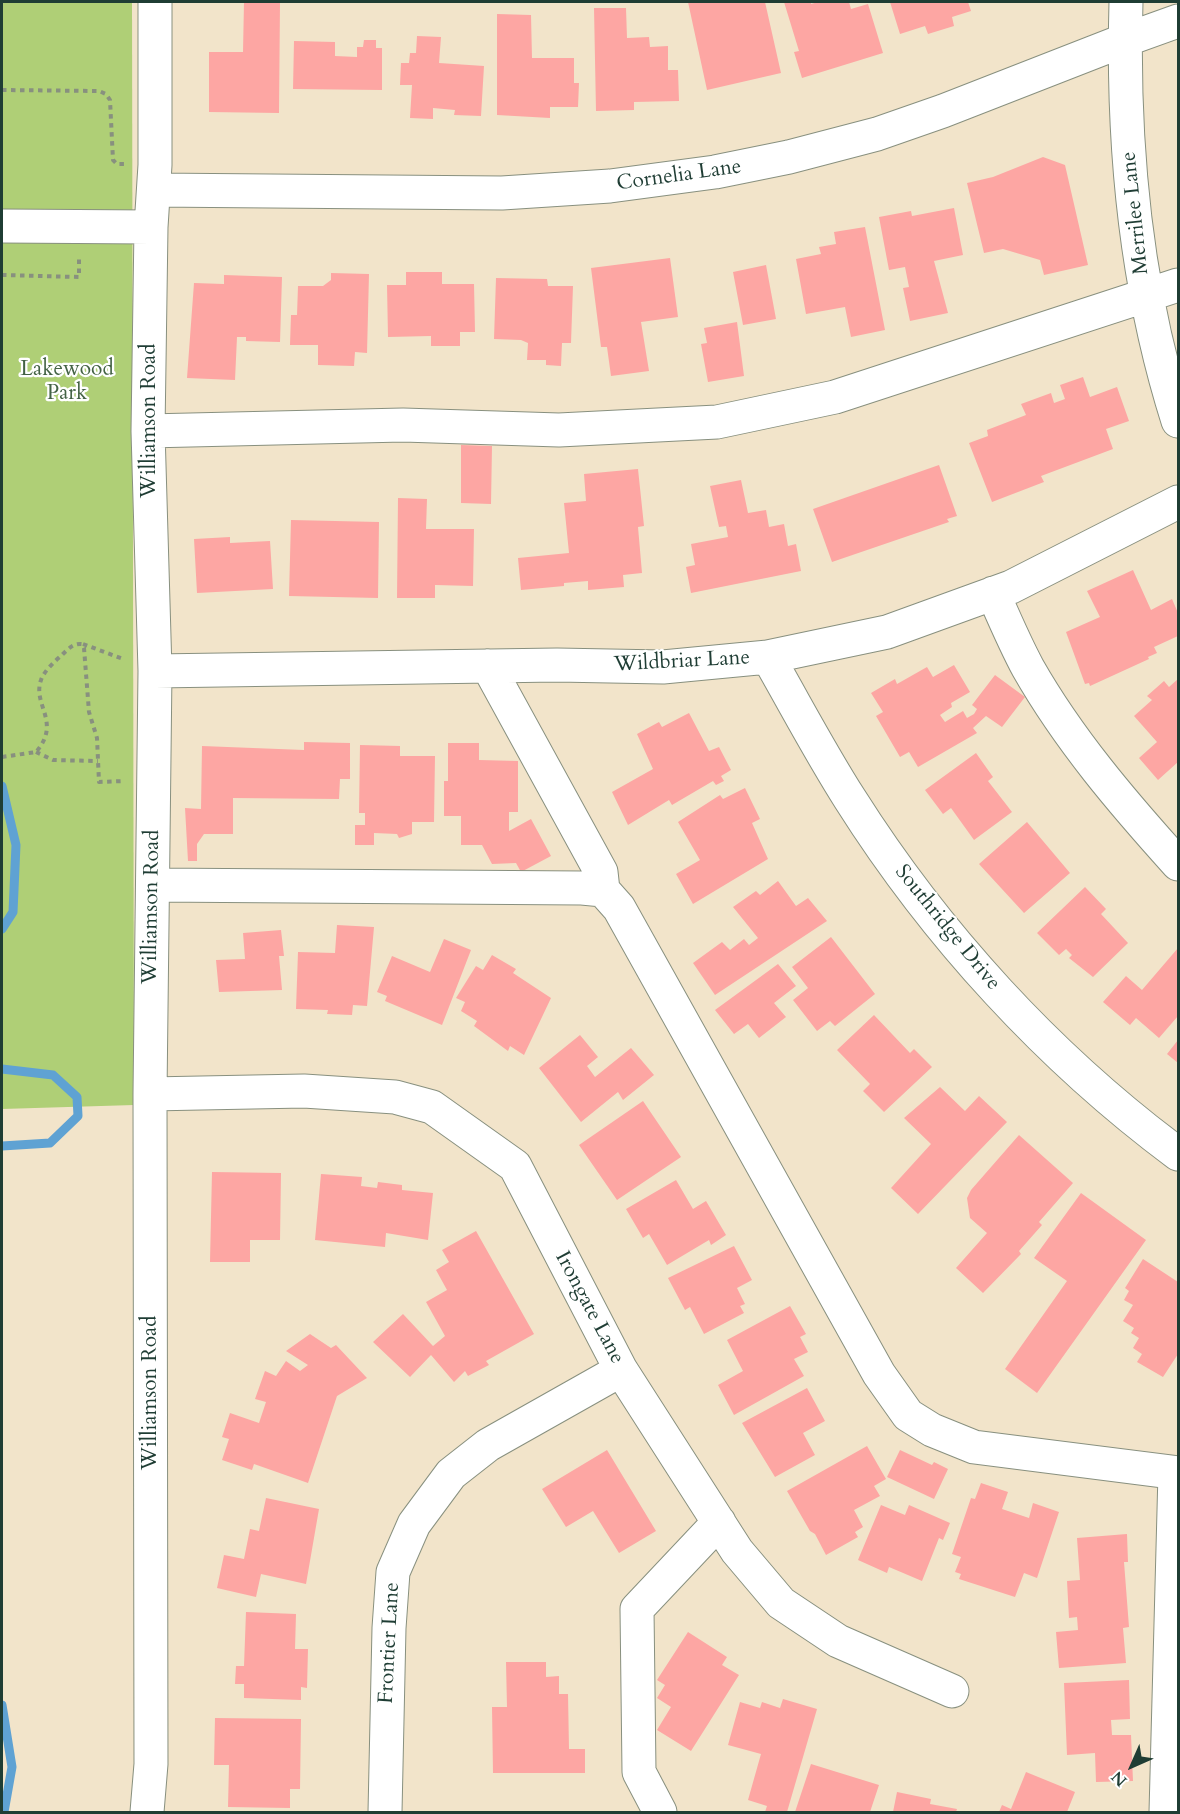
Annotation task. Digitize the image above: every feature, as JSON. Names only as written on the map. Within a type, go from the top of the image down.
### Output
[{"type":"street","name":"Williamson Road","points":[[147,1812],[151,1764],[150,1094],[155,671],[148,431],[151,227],[154,190],[155,2]]},
{"type":"street","name":"Merrilee Lane","points":[[1126,2],[1125,40],[1130,179],[1146,296],[1162,371],[1179,421]]},
{"type":"street","name":"Cornelia Lane","points":[[154,190],[502,193],[610,186],[715,172],[789,158],[877,134],[944,111],[1179,21]]},
{"type":"street","points":[[2,225],[151,227]]},
{"type":"street","points":[[148,431],[403,425],[559,430],[717,422],[835,398],[1179,285]]},
{"type":"street","name":"Wildbriar Lane","points":[[155,671],[488,666],[663,667],[768,657],[887,632],[1011,587],[1179,502]]},
{"type":"street","points":[[993,593],[1027,667],[1069,732],[1118,796],[1179,864]]},
{"type":"street","name":"Southridge Drive","points":[[768,657],[851,800],[902,875],[988,982],[1056,1050],[1130,1118],[1179,1154]]},
{"type":"street","points":[[488,666],[601,872],[603,890],[619,908],[879,1374],[908,1415],[932,1430],[974,1447],[1177,1473],[1166,1812]]},
{"type":"street","points":[[153,885],[603,890]]},
{"type":"street","name":"Irongate Lane","points":[[150,1094],[304,1091],[395,1097],[432,1107],[515,1167],[621,1370],[737,1551],[781,1602],[838,1641],[952,1691]]},
{"type":"street","name":"Frontier Lane","points":[[385,1812],[388,1628],[393,1572],[414,1524],[451,1474],[488,1445],[621,1370]]},
{"type":"street","points":[[660,1812],[639,1772],[637,1609],[719,1522]]},
{"type":"path","points":[[2,90],[99,91],[106,94],[110,100],[113,160],[117,164],[127,164]]},
{"type":"path","points":[[2,275],[79,277],[80,226]]},
{"type":"path","points":[[36,752],[48,734],[39,688],[41,678],[72,646],[77,643],[82,644],[155,671]]},
{"type":"path","points":[[82,644],[89,712],[98,738],[99,782],[154,780]]},
{"type":"path","points":[[2,757],[36,752],[53,760],[98,760]]},
{"type":"green space","name":"Lakewood Park","points":[[2,2],[132,2],[134,1105],[2,1109]]},
{"type":"building","points":[[244,2],[280,2],[279,113],[209,112],[209,52],[243,52]]},
{"type":"building","points":[[688,2],[765,2],[781,73],[707,90]]},
{"type":"building","points":[[784,2],[811,2],[811,4],[849,2],[851,9],[868,4],[883,53],[802,78],[794,52],[799,51]]},
{"type":"building","points":[[890,2],[968,2],[971,11],[952,17],[954,26],[928,34],[925,26],[900,34]]},
{"type":"building","points":[[594,8],[626,8],[627,38],[649,37],[650,47],[668,46],[668,70],[678,70],[679,101],[634,102],[634,110],[596,111]]},
{"type":"building","points":[[497,14],[531,15],[532,58],[574,58],[574,83],[579,83],[578,107],[550,107],[550,118],[497,115]]},
{"type":"building","points":[[417,36],[441,37],[439,63],[484,66],[481,116],[454,115],[455,110],[433,108],[433,119],[410,118],[412,85],[400,85],[401,63],[409,63],[410,53],[416,53]]},
{"type":"building","points":[[364,40],[376,40],[376,48],[382,48],[382,90],[293,89],[294,41],[335,42],[335,56],[357,57],[357,47],[363,47]]},
{"type":"building","points":[[1043,157],[1065,165],[1088,265],[1044,275],[1040,260],[1003,249],[984,253],[967,183],[993,177]]},
{"type":"building","points":[[954,208],[963,255],[934,261],[948,313],[910,321],[903,288],[909,287],[905,267],[889,270],[879,217],[911,211],[912,216]]},
{"type":"building","points":[[865,227],[885,330],[851,337],[845,307],[806,314],[796,259],[821,254],[819,247],[836,244],[834,232]]},
{"type":"building","points":[[670,258],[678,317],[641,322],[649,371],[611,376],[607,347],[601,347],[591,268]]},
{"type":"building","points":[[766,265],[776,319],[743,325],[733,272]]},
{"type":"building","points":[[406,272],[442,272],[442,284],[474,284],[475,332],[460,332],[460,346],[431,346],[431,336],[388,337],[387,285],[406,285]]},
{"type":"building","points":[[331,273],[369,274],[367,353],[355,352],[354,366],[318,365],[318,345],[290,345],[291,315],[297,315],[298,286],[323,286],[331,280]]},
{"type":"building","points":[[224,275],[282,277],[280,342],[246,341],[246,337],[237,337],[235,380],[187,378],[194,283],[224,284]]},
{"type":"building","points":[[496,278],[547,279],[548,286],[573,286],[571,343],[562,343],[561,366],[546,365],[546,360],[527,360],[528,343],[521,340],[494,339]]},
{"type":"building","points":[[737,322],[744,376],[708,382],[701,344],[707,343],[704,328]]},
{"type":"building","points":[[1083,377],[1090,397],[1117,387],[1129,421],[1106,429],[1113,449],[1041,476],[1044,482],[992,502],[969,443],[988,436],[987,430],[1026,415],[1021,404],[1051,393],[1054,403],[1065,399],[1060,385]]},
{"type":"building","points":[[461,445],[492,446],[491,504],[461,503]]},
{"type":"building","points":[[939,465],[957,516],[947,519],[949,522],[832,562],[813,509]]},
{"type":"building","points":[[638,469],[644,526],[638,527],[642,573],[623,575],[624,587],[588,590],[588,581],[521,590],[518,558],[569,553],[564,503],[586,501],[584,474]]},
{"type":"building","points":[[741,480],[748,513],[766,510],[769,527],[784,524],[788,546],[796,544],[801,571],[691,593],[686,567],[695,565],[691,544],[728,537],[726,526],[719,527],[710,486]]},
{"type":"building","points":[[398,498],[427,499],[426,529],[474,529],[473,586],[435,585],[435,598],[397,598]]},
{"type":"building","points":[[291,520],[379,522],[378,598],[289,596]]},
{"type":"building","points":[[230,537],[230,543],[270,541],[273,589],[197,593],[194,539]]},
{"type":"building","points":[[1133,570],[1151,610],[1172,599],[1178,613],[1178,636],[1154,647],[1157,653],[1148,657],[1149,659],[1090,686],[1089,683],[1085,684],[1066,632],[1100,617],[1087,591]]},
{"type":"building","points":[[954,665],[970,692],[951,703],[952,707],[940,715],[945,722],[963,711],[967,718],[974,714],[977,709],[972,705],[995,675],[1025,697],[1002,727],[986,716],[973,728],[977,733],[918,767],[909,752],[900,757],[876,716],[883,712],[871,693],[895,679],[897,684],[927,667],[933,677]]},
{"type":"building","points":[[1178,679],[1178,762],[1158,780],[1139,758],[1157,742],[1134,716],[1152,700],[1147,696],[1164,681],[1169,687]]},
{"type":"building","points":[[689,713],[709,751],[719,747],[731,770],[721,776],[724,781],[716,785],[713,781],[672,805],[669,800],[628,825],[612,792],[653,769],[637,734],[659,722],[662,727]]},
{"type":"building","points":[[304,742],[350,743],[350,779],[340,779],[339,799],[233,798],[233,834],[204,834],[197,844],[197,861],[188,861],[185,808],[201,809],[202,746],[304,750]]},
{"type":"building","points":[[448,743],[479,743],[479,760],[518,761],[518,812],[509,812],[509,831],[531,819],[551,856],[521,872],[516,863],[492,864],[482,845],[461,845],[461,816],[444,816],[444,781],[448,781]]},
{"type":"building","points":[[360,745],[400,746],[400,756],[435,756],[434,822],[412,822],[412,834],[399,838],[397,834],[374,833],[374,845],[355,845],[355,825],[365,825],[365,813],[359,813]]},
{"type":"building","points":[[976,753],[993,777],[988,781],[1012,812],[974,840],[951,808],[943,814],[925,790]]},
{"type":"building","points":[[745,788],[760,819],[752,823],[768,859],[693,904],[676,874],[700,860],[678,822],[720,795],[723,799]]},
{"type":"building","points":[[1027,822],[1070,873],[1024,913],[979,864]]},
{"type":"building","points":[[778,881],[796,906],[808,898],[827,921],[715,995],[693,963],[722,942],[730,950],[744,939],[749,945],[758,938],[733,907],[756,891],[760,895]]},
{"type":"building","points":[[1085,887],[1106,909],[1101,914],[1128,943],[1093,977],[1069,958],[1072,955],[1066,949],[1059,955],[1037,933]]},
{"type":"building","points":[[337,925],[374,927],[367,1006],[353,1005],[352,1015],[327,1014],[328,1010],[296,1009],[298,952],[335,953]]},
{"type":"building","points":[[281,930],[284,956],[279,956],[282,990],[219,992],[216,960],[245,959],[243,933]]},
{"type":"building","points":[[831,937],[875,994],[835,1026],[830,1021],[817,1031],[793,1000],[808,988],[792,967]]},
{"type":"building","points":[[444,939],[471,950],[442,1025],[385,1001],[387,996],[377,992],[392,956],[430,972]]},
{"type":"building","points":[[1178,948],[1178,1016],[1159,1038],[1136,1018],[1130,1025],[1103,1002],[1126,976],[1142,990]]},
{"type":"building","points":[[492,955],[516,969],[513,973],[551,998],[524,1055],[510,1046],[508,1051],[474,1026],[477,1021],[461,1011],[465,1002],[456,998],[476,966],[483,970]]},
{"type":"building","points":[[778,964],[796,986],[774,1003],[786,1017],[759,1038],[748,1024],[734,1034],[715,1010]]},
{"type":"building","points":[[874,1015],[910,1053],[914,1049],[932,1067],[884,1112],[863,1091],[870,1084],[837,1050]]},
{"type":"building","points":[[580,1035],[598,1057],[587,1066],[595,1077],[631,1048],[654,1075],[623,1100],[618,1092],[581,1122],[539,1068]]},
{"type":"building","points":[[1178,1040],[1178,1063],[1167,1054]]},
{"type":"building","points":[[940,1087],[965,1111],[979,1096],[1007,1122],[918,1214],[891,1188],[931,1144],[904,1118]]},
{"type":"building","points":[[643,1101],[681,1157],[617,1200],[579,1145]]},
{"type":"building","points":[[1019,1135],[1073,1183],[1039,1222],[1042,1225],[1019,1251],[1021,1254],[983,1293],[956,1268],[987,1233],[970,1218],[967,1198],[971,1190]]},
{"type":"building","points":[[212,1172],[281,1173],[280,1240],[250,1240],[250,1262],[210,1262]]},
{"type":"building","points":[[321,1174],[362,1177],[361,1186],[377,1188],[378,1182],[402,1185],[402,1190],[433,1193],[428,1240],[386,1233],[385,1247],[315,1240]]},
{"type":"building","points":[[676,1180],[693,1209],[706,1201],[726,1235],[711,1245],[709,1240],[667,1265],[649,1234],[643,1238],[626,1209]]},
{"type":"building","points":[[1081,1193],[1146,1240],[1037,1393],[1005,1369],[1067,1281],[1034,1258]]},
{"type":"building","points":[[476,1231],[534,1334],[486,1361],[489,1365],[468,1376],[465,1371],[454,1382],[431,1355],[410,1377],[373,1342],[403,1314],[433,1346],[445,1336],[426,1302],[447,1290],[436,1270],[449,1262],[442,1250]]},
{"type":"building","points":[[734,1246],[752,1280],[737,1288],[745,1304],[740,1306],[744,1313],[704,1334],[690,1307],[685,1310],[668,1278]]},
{"type":"building","points":[[1143,1259],[1178,1282],[1178,1354],[1163,1377],[1137,1362],[1142,1354],[1133,1348],[1139,1338],[1131,1333],[1134,1328],[1123,1321],[1133,1305],[1124,1300],[1129,1291],[1125,1288]]},
{"type":"building","points":[[790,1306],[806,1334],[800,1337],[808,1352],[794,1359],[804,1376],[734,1415],[718,1385],[743,1371],[727,1340]]},
{"type":"building","points":[[310,1334],[331,1348],[336,1345],[367,1378],[337,1396],[308,1483],[254,1464],[252,1470],[222,1460],[229,1439],[222,1437],[230,1413],[259,1423],[266,1402],[255,1399],[265,1371],[276,1376],[286,1361],[300,1371],[308,1365],[286,1351]]},
{"type":"building","points":[[807,1388],[825,1421],[803,1433],[815,1455],[775,1477],[742,1423]]},
{"type":"building","points":[[867,1446],[886,1479],[874,1486],[880,1496],[854,1510],[863,1527],[855,1532],[858,1537],[826,1555],[787,1491]]},
{"type":"building","points":[[607,1450],[656,1531],[619,1553],[593,1511],[566,1527],[542,1489]]},
{"type":"building","points":[[900,1450],[932,1465],[934,1462],[948,1469],[934,1499],[887,1477]]},
{"type":"building","points":[[981,1483],[1008,1492],[1002,1509],[1029,1518],[1033,1503],[1059,1512],[1037,1578],[1024,1573],[1015,1597],[959,1579],[961,1574],[955,1572],[961,1557],[952,1554],[971,1498],[975,1499]]},
{"type":"building","points":[[266,1498],[319,1509],[306,1584],[261,1574],[256,1597],[217,1588],[224,1555],[244,1559],[250,1529],[259,1531]]},
{"type":"building","points":[[881,1505],[905,1515],[909,1505],[950,1523],[943,1540],[939,1538],[922,1581],[889,1567],[887,1573],[858,1560]]},
{"type":"building","points":[[1127,1534],[1128,1562],[1124,1562],[1129,1627],[1123,1628],[1126,1663],[1059,1668],[1056,1632],[1078,1630],[1077,1617],[1069,1618],[1067,1581],[1080,1580],[1077,1538]]},
{"type":"building","points":[[246,1612],[296,1614],[295,1649],[308,1649],[307,1688],[301,1687],[301,1700],[244,1698],[244,1684],[235,1684],[236,1666],[244,1666]]},
{"type":"building","points":[[688,1632],[727,1657],[722,1665],[739,1675],[691,1751],[657,1730],[671,1707],[657,1698],[665,1685],[657,1680]]},
{"type":"building","points":[[506,1662],[546,1662],[546,1677],[559,1676],[559,1694],[568,1694],[569,1749],[585,1749],[585,1773],[493,1773],[492,1707],[507,1707]]},
{"type":"building","points":[[1129,1680],[1130,1719],[1111,1720],[1112,1735],[1131,1735],[1133,1781],[1096,1782],[1095,1753],[1067,1755],[1064,1683]]},
{"type":"building","points":[[783,1699],[817,1709],[787,1812],[765,1812],[767,1806],[748,1800],[761,1754],[728,1745],[740,1702],[760,1708],[762,1702],[780,1708]]},
{"type":"building","points":[[215,1718],[301,1719],[300,1789],[290,1789],[290,1808],[228,1807],[229,1765],[214,1765]]},
{"type":"building","points":[[811,1764],[879,1785],[870,1812],[795,1812]]},
{"type":"building","points":[[1026,1772],[1075,1792],[1067,1812],[999,1812],[1002,1805],[1011,1809]]},
{"type":"building","points":[[897,1792],[931,1799],[930,1804],[957,1809],[956,1812],[893,1812]]},
{"type":"waterway","points":[[2,786],[16,845],[13,912],[2,929]]},
{"type":"waterway","points":[[2,1069],[53,1075],[77,1097],[78,1116],[50,1143],[2,1146]]},
{"type":"waterway","points":[[2,1705],[12,1767],[4,1812]]}]
